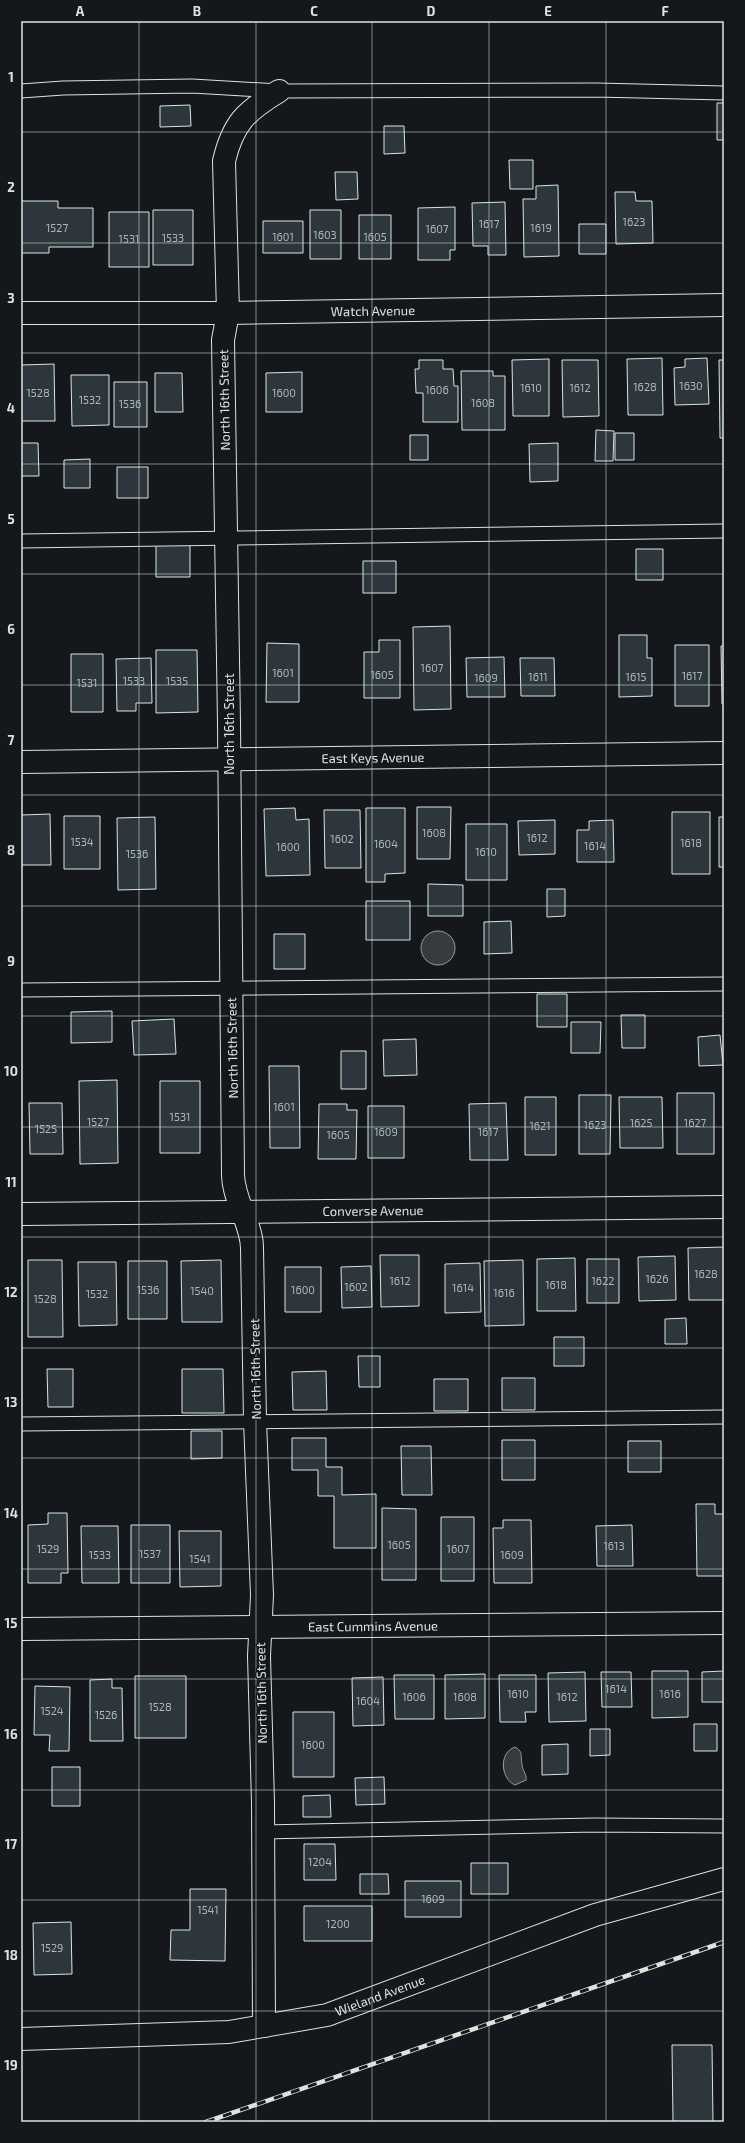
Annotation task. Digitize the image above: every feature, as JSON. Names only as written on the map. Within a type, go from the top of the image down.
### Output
[{"type":"street","name":"North 16th Street","points":[[264,2026],[263,1832],[259,1656],[262,1595],[255,1421],[252,1238],[241,1213],[234,1186],[223,340],[228,313],[224,161],[229,142],[236,126],[256,105],[279,91]]},
{"type":"street","name":"Watch Avenue","points":[[21,313],[228,313],[724,305]]},
{"type":"street","name":"East Keys Avenue","points":[[21,762],[724,754]]},
{"type":"street","name":"Converse Avenue","points":[[21,1214],[724,1207]]},
{"type":"street","name":"East Cummins Avenue","points":[[21,1629],[724,1623]]},
{"type":"street","name":"Wieland Avenue","points":[[21,2039],[184,2035],[229,2032],[327,2015],[595,1915],[724,1879]]},
{"type":"lane","points":[[21,91],[63,88],[192,86],[279,91],[596,90],[724,92]]},
{"type":"lane","points":[[21,541],[724,531]]},
{"type":"lane","points":[[21,990],[724,984]]},
{"type":"lane","points":[[21,1424],[724,1417]]},
{"type":"lane","points":[[263,1832],[595,1825],[724,1826]]},
{"type":"shaded area","points":[[435,931],[441,931],[445,932],[452,938],[455,948],[454,955],[448,962],[441,965],[435,965],[431,964],[424,958],[421,951],[421,945],[422,941],[428,934]]},
{"type":"shaded area","points":[[515,1747],[521,1752],[522,1766],[526,1780],[515,1785],[510,1782],[504,1772],[503,1766],[506,1755]]},
{"type":"building","points":[[717,103],[724,103],[724,140],[717,140]]},
{"type":"building","points":[[190,105],[191,126],[160,127],[160,106]]},
{"type":"building","points":[[384,126],[404,126],[405,153],[384,154]]},
{"type":"building","points":[[509,160],[533,160],[533,189],[510,189]]},
{"type":"building","points":[[335,172],[357,172],[358,199],[336,200]]},
{"type":"building","points":[[558,185],[559,256],[524,257],[523,199],[536,199],[536,186]]},
{"type":"building","points":[[615,192],[635,192],[636,201],[652,201],[653,243],[616,244]]},
{"type":"building","points":[[21,201],[58,201],[58,208],[93,208],[93,247],[49,247],[49,253],[21,253]]},
{"type":"building","points":[[505,202],[506,255],[488,255],[488,246],[473,246],[472,203]]},
{"type":"building","points":[[455,207],[455,250],[450,250],[450,260],[418,260],[418,208]]},
{"type":"building","points":[[153,210],[193,210],[193,265],[153,265]]},
{"type":"building","points":[[310,210],[341,210],[341,259],[310,259]]},
{"type":"building","points":[[109,212],[149,212],[149,267],[109,267]]},
{"type":"building","points":[[359,215],[391,215],[391,259],[359,259]]},
{"type":"building","points":[[263,221],[303,221],[303,253],[263,253]]},
{"type":"building","points":[[579,224],[606,224],[606,254],[579,254]]},
{"type":"building","points":[[662,358],[663,415],[628,415],[627,359]]},
{"type":"building","points":[[707,358],[709,404],[675,405],[674,368],[685,367],[685,359]]},
{"type":"building","points":[[549,359],[549,416],[513,416],[512,360]]},
{"type":"building","points":[[419,360],[443,360],[443,369],[453,369],[454,386],[458,386],[458,422],[423,422],[423,393],[416,393],[415,369],[419,369]]},
{"type":"building","points":[[562,360],[598,360],[599,416],[563,417]]},
{"type":"building","points":[[719,360],[724,360],[724,438],[720,438]]},
{"type":"building","points":[[54,364],[55,421],[21,421],[21,365]]},
{"type":"building","points":[[461,371],[493,371],[493,376],[505,376],[505,430],[462,430]]},
{"type":"building","points":[[302,372],[302,412],[266,412],[266,373]]},
{"type":"building","points":[[155,373],[182,373],[183,412],[155,412]]},
{"type":"building","points":[[71,375],[109,375],[109,425],[72,426]]},
{"type":"building","points":[[114,382],[147,382],[147,427],[114,427]]},
{"type":"building","points":[[596,430],[614,431],[613,461],[595,461]]},
{"type":"building","points":[[615,433],[634,433],[634,460],[615,460]]},
{"type":"building","points":[[410,435],[428,435],[428,460],[410,460]]},
{"type":"building","points":[[21,443],[38,443],[39,476],[21,476]]},
{"type":"building","points":[[558,443],[558,481],[530,482],[529,444]]},
{"type":"building","points":[[90,459],[90,488],[64,488],[64,460]]},
{"type":"building","points":[[117,467],[148,467],[148,498],[117,498]]},
{"type":"building","points":[[156,545],[190,545],[190,577],[156,577]]},
{"type":"building","points":[[636,549],[663,549],[663,580],[636,580]]},
{"type":"building","points":[[363,561],[396,561],[396,593],[363,593]]},
{"type":"building","points":[[450,626],[451,709],[414,710],[413,627]]},
{"type":"building","points":[[619,635],[647,635],[647,658],[652,658],[652,696],[619,697]]},
{"type":"building","points":[[379,640],[400,640],[400,698],[364,698],[364,652],[379,652]]},
{"type":"building","points":[[267,643],[299,644],[299,702],[266,702]]},
{"type":"building","points":[[675,645],[709,645],[709,706],[675,706]]},
{"type":"building","points":[[721,646],[724,646],[724,704],[722,704]]},
{"type":"building","points":[[156,650],[197,650],[198,712],[156,713]]},
{"type":"building","points":[[71,654],[103,654],[103,712],[71,712]]},
{"type":"building","points":[[504,657],[505,697],[467,697],[466,658]]},
{"type":"building","points":[[151,658],[152,703],[136,703],[136,711],[117,711],[116,659]]},
{"type":"building","points":[[520,658],[554,658],[555,696],[521,696]]},
{"type":"building","points":[[417,807],[451,807],[450,859],[417,859]]},
{"type":"building","points":[[295,808],[296,820],[309,819],[310,875],[266,876],[264,809]]},
{"type":"building","points":[[366,808],[405,808],[405,873],[385,874],[385,882],[366,882]]},
{"type":"building","points":[[324,810],[360,810],[361,868],[325,868]]},
{"type":"building","points":[[672,812],[710,812],[710,874],[672,874]]},
{"type":"building","points":[[50,814],[51,865],[21,865],[21,815]]},
{"type":"building","points":[[64,816],[100,816],[100,869],[64,869]]},
{"type":"building","points":[[155,817],[156,889],[118,890],[117,818]]},
{"type":"building","points":[[719,817],[724,817],[724,867],[719,867]]},
{"type":"building","points":[[555,820],[555,854],[519,855],[518,821]]},
{"type":"building","points":[[613,820],[614,862],[577,862],[577,830],[589,830],[589,821]]},
{"type":"building","points":[[466,824],[507,824],[507,880],[466,880]]},
{"type":"building","points":[[428,884],[463,885],[463,916],[428,916]]},
{"type":"building","points":[[547,889],[565,889],[565,916],[547,917]]},
{"type":"building","points":[[366,901],[410,901],[410,940],[366,940]]},
{"type":"building","points":[[511,921],[512,953],[484,954],[484,922]]},
{"type":"building","points":[[274,934],[305,934],[305,969],[274,969]]},
{"type":"building","points":[[537,994],[567,994],[567,1027],[537,1027]]},
{"type":"building","points":[[112,1011],[112,1042],[71,1043],[71,1012]]},
{"type":"building","points":[[621,1015],[645,1015],[645,1048],[622,1048]]},
{"type":"building","points":[[174,1019],[176,1054],[134,1055],[132,1021]]},
{"type":"building","points":[[571,1022],[601,1022],[600,1053],[571,1053]]},
{"type":"building","points":[[720,1035],[723,1065],[699,1066],[698,1037]]},
{"type":"building","points":[[416,1039],[417,1075],[384,1076],[383,1040]]},
{"type":"building","points":[[341,1051],[366,1051],[366,1089],[341,1089]]},
{"type":"building","points":[[269,1066],[299,1066],[300,1148],[270,1148]]},
{"type":"building","points":[[117,1080],[118,1163],[80,1164],[79,1081]]},
{"type":"building","points":[[160,1081],[200,1081],[200,1153],[160,1153]]},
{"type":"building","points":[[677,1093],[714,1093],[714,1154],[677,1154]]},
{"type":"building","points":[[579,1095],[611,1095],[610,1154],[579,1154]]},
{"type":"building","points":[[525,1097],[556,1097],[556,1155],[525,1155]]},
{"type":"building","points":[[619,1097],[662,1097],[663,1148],[620,1148]]},
{"type":"building","points":[[29,1103],[62,1103],[63,1154],[30,1154]]},
{"type":"building","points":[[506,1103],[508,1160],[470,1160],[469,1104]]},
{"type":"building","points":[[319,1104],[347,1104],[347,1110],[357,1110],[356,1159],[318,1159]]},
{"type":"building","points":[[368,1106],[404,1106],[404,1158],[368,1158]]},
{"type":"building","points":[[724,1247],[724,1300],[689,1300],[688,1248]]},
{"type":"building","points":[[380,1255],[419,1255],[419,1306],[381,1307]]},
{"type":"building","points":[[675,1256],[676,1300],[639,1301],[638,1257]]},
{"type":"building","points":[[575,1258],[576,1311],[537,1311],[537,1259]]},
{"type":"building","points":[[587,1259],[619,1259],[619,1303],[587,1303]]},
{"type":"building","points":[[28,1260],[62,1260],[63,1337],[28,1337]]},
{"type":"building","points":[[221,1260],[222,1322],[182,1322],[181,1261]]},
{"type":"building","points":[[523,1260],[524,1325],[485,1326],[484,1261]]},
{"type":"building","points":[[128,1261],[167,1261],[167,1319],[128,1319]]},
{"type":"building","points":[[78,1262],[116,1262],[117,1325],[79,1326]]},
{"type":"building","points":[[480,1263],[481,1312],[445,1313],[445,1264]]},
{"type":"building","points":[[371,1266],[372,1307],[342,1308],[341,1267]]},
{"type":"building","points":[[285,1267],[321,1267],[321,1312],[285,1312]]},
{"type":"building","points":[[686,1318],[687,1344],[665,1344],[665,1319]]},
{"type":"building","points":[[554,1337],[584,1337],[584,1366],[554,1366]]},
{"type":"building","points":[[358,1356],[380,1356],[380,1387],[359,1387]]},
{"type":"building","points":[[47,1369],[73,1369],[73,1407],[48,1407]]},
{"type":"building","points":[[182,1369],[223,1369],[224,1413],[182,1413]]},
{"type":"building","points":[[326,1371],[327,1410],[293,1410],[292,1372]]},
{"type":"building","points":[[502,1378],[535,1378],[535,1410],[502,1410]]},
{"type":"building","points":[[434,1379],[468,1379],[468,1411],[434,1411]]},
{"type":"building","points":[[191,1431],[222,1431],[222,1458],[191,1459]]},
{"type":"building","points":[[292,1438],[326,1438],[326,1467],[342,1467],[342,1495],[376,1494],[376,1548],[334,1548],[334,1496],[318,1496],[318,1470],[292,1470]]},
{"type":"building","points":[[502,1440],[535,1440],[535,1480],[502,1480]]},
{"type":"building","points":[[628,1441],[661,1441],[661,1472],[628,1472]]},
{"type":"building","points":[[401,1446],[431,1446],[432,1495],[402,1495]]},
{"type":"building","points":[[696,1504],[715,1504],[715,1514],[724,1514],[724,1576],[697,1576]]},
{"type":"building","points":[[382,1508],[416,1509],[416,1580],[382,1580]]},
{"type":"building","points":[[48,1513],[67,1513],[68,1573],[61,1573],[61,1583],[28,1583],[28,1525],[48,1524]]},
{"type":"building","points":[[441,1517],[474,1517],[474,1581],[441,1581]]},
{"type":"building","points":[[503,1520],[531,1520],[532,1583],[494,1583],[493,1528],[503,1528]]},
{"type":"building","points":[[131,1525],[170,1525],[170,1583],[131,1583]]},
{"type":"building","points":[[632,1525],[633,1566],[597,1566],[596,1526]]},
{"type":"building","points":[[81,1526],[118,1526],[119,1583],[82,1583]]},
{"type":"building","points":[[179,1531],[221,1531],[221,1586],[180,1587]]},
{"type":"building","points":[[652,1671],[688,1671],[688,1717],[652,1718]]},
{"type":"building","points":[[724,1671],[724,1702],[702,1702],[702,1672]]},
{"type":"building","points":[[585,1672],[586,1721],[549,1722],[548,1673]]},
{"type":"building","points":[[601,1672],[631,1672],[632,1707],[602,1707]]},
{"type":"building","points":[[485,1674],[485,1718],[445,1719],[445,1675]]},
{"type":"building","points":[[394,1675],[434,1675],[434,1719],[395,1719]]},
{"type":"building","points":[[499,1675],[536,1675],[536,1712],[525,1712],[526,1722],[500,1722]]},
{"type":"building","points":[[135,1676],[186,1676],[186,1738],[135,1738]]},
{"type":"building","points":[[383,1677],[384,1725],[353,1726],[352,1678]]},
{"type":"building","points":[[112,1679],[112,1688],[122,1688],[123,1741],[90,1741],[90,1680]]},
{"type":"building","points":[[35,1686],[70,1687],[69,1751],[49,1751],[50,1735],[34,1735]]},
{"type":"building","points":[[293,1712],[334,1712],[334,1777],[293,1777]]},
{"type":"building","points":[[694,1724],[717,1724],[717,1751],[694,1751]]},
{"type":"building","points":[[590,1729],[610,1729],[610,1755],[590,1756]]},
{"type":"building","points":[[568,1744],[568,1774],[542,1775],[542,1745]]},
{"type":"building","points":[[52,1767],[80,1767],[80,1806],[52,1806]]},
{"type":"building","points":[[384,1777],[385,1804],[356,1805],[355,1778]]},
{"type":"building","points":[[330,1795],[331,1817],[303,1817],[303,1796]]},
{"type":"building","points":[[304,1844],[335,1844],[336,1880],[304,1880]]},
{"type":"building","points":[[471,1863],[508,1863],[508,1894],[471,1894]]},
{"type":"building","points":[[360,1874],[388,1874],[389,1894],[360,1894]]},
{"type":"building","points":[[405,1881],[461,1881],[461,1917],[405,1917]]},
{"type":"building","points":[[190,1889],[226,1889],[225,1961],[170,1960],[171,1930],[190,1930]]},
{"type":"building","points":[[304,1906],[372,1906],[372,1941],[304,1941]]},
{"type":"building","points":[[71,1922],[72,1974],[34,1975],[33,1923]]},
{"type":"building","points":[[672,2045],[712,2045],[713,2122],[673,2122]]},
{"type":"railway","points":[[206,2122],[724,1942]]}]
